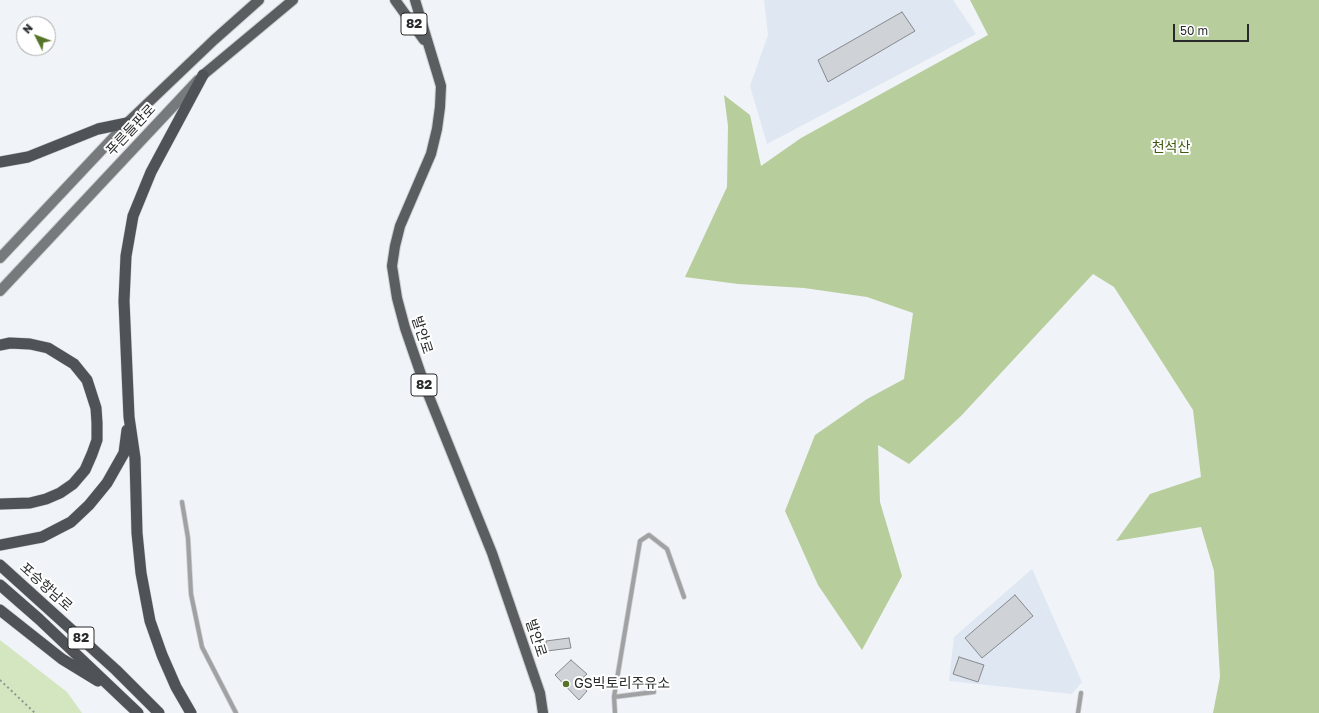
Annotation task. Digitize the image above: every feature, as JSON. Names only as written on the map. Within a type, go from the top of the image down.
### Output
[{"type":"highway","points":[[192,713],[176,687],[162,655],[150,621],[141,573],[137,533],[135,458],[129,417],[124,301],[126,256],[133,216],[151,172],[203,75]]},
{"type":"highway","points":[[0,162],[28,157],[98,129],[127,122]]},
{"type":"highway","points":[[0,345],[10,343],[30,344],[48,348],[74,364],[87,380],[96,408],[97,423],[96,440],[92,454],[85,470],[73,484],[60,493],[46,499],[30,503],[0,504]]},
{"type":"highway","points":[[0,546],[42,537],[71,522],[89,505],[107,482],[124,453],[129,417]]},
{"type":"highway","name":"포승향남로","points":[[2,567],[116,670],[159,713]]},
{"type":"highway","name":"포승향남로","points":[[0,585],[138,713]]},
{"type":"highway","points":[[0,610],[62,659],[118,693]]},
{"type":"main road","name":"푸른들판로","points":[[0,258],[127,122],[259,0]]},
{"type":"main road","name":"푸른들판로","points":[[0,291],[203,75],[293,0]]},
{"type":"main road","name":"82","points":[[395,0],[431,50]]},
{"type":"main road","name":"82","points":[[415,0],[431,50]]},
{"type":"main road","name":"발안로","points":[[431,50],[441,86],[437,129],[431,154],[400,226],[395,246],[392,266],[397,298],[405,328],[428,396],[497,566],[540,693],[543,713]]},
{"type":"lane","points":[[182,502],[188,538],[191,594],[202,647],[236,713]]},
{"type":"lane","points":[[615,713],[614,697],[640,541],[649,535],[667,549],[684,597]]},
{"type":"lane","points":[[614,697],[654,692]]},
{"type":"lane","points":[[1078,713],[1081,693]]},
{"type":"path","points":[[0,680],[35,713]]},
{"type":"shaded area","points":[[764,0],[953,0],[976,34],[767,144],[750,86],[768,35]]},
{"type":"shaded area","points":[[1032,569],[1082,682],[1072,694],[949,681],[954,637]]},
{"type":"green space","name":"천석산","points":[[970,0],[1319,0],[1319,713],[1213,713],[1220,677],[1214,571],[1201,527],[1116,541],[1150,494],[1201,477],[1193,410],[1114,287],[1093,274],[961,416],[909,464],[878,445],[880,502],[902,576],[862,650],[818,585],[785,511],[815,435],[867,399],[904,379],[913,313],[867,297],[804,288],[738,284],[685,277],[727,187],[728,126],[724,95],[750,115],[761,166],[801,138],[988,35]]},
{"type":"green space","points":[[0,640],[67,692],[82,713],[0,713]]},
{"type":"building","points":[[902,12],[915,31],[828,82],[818,60]]},
{"type":"building","points":[[1015,595],[1033,616],[982,658],[965,638]]},
{"type":"building","points":[[569,638],[571,648],[547,651],[546,641]]},
{"type":"building","points":[[959,657],[984,665],[978,682],[953,674]]},
{"type":"building","points":[[571,660],[587,674],[578,682],[587,691],[579,700],[555,675]]},
{"type":"place","name":"GS빅토리주유소","points":[[566,684]]}]
